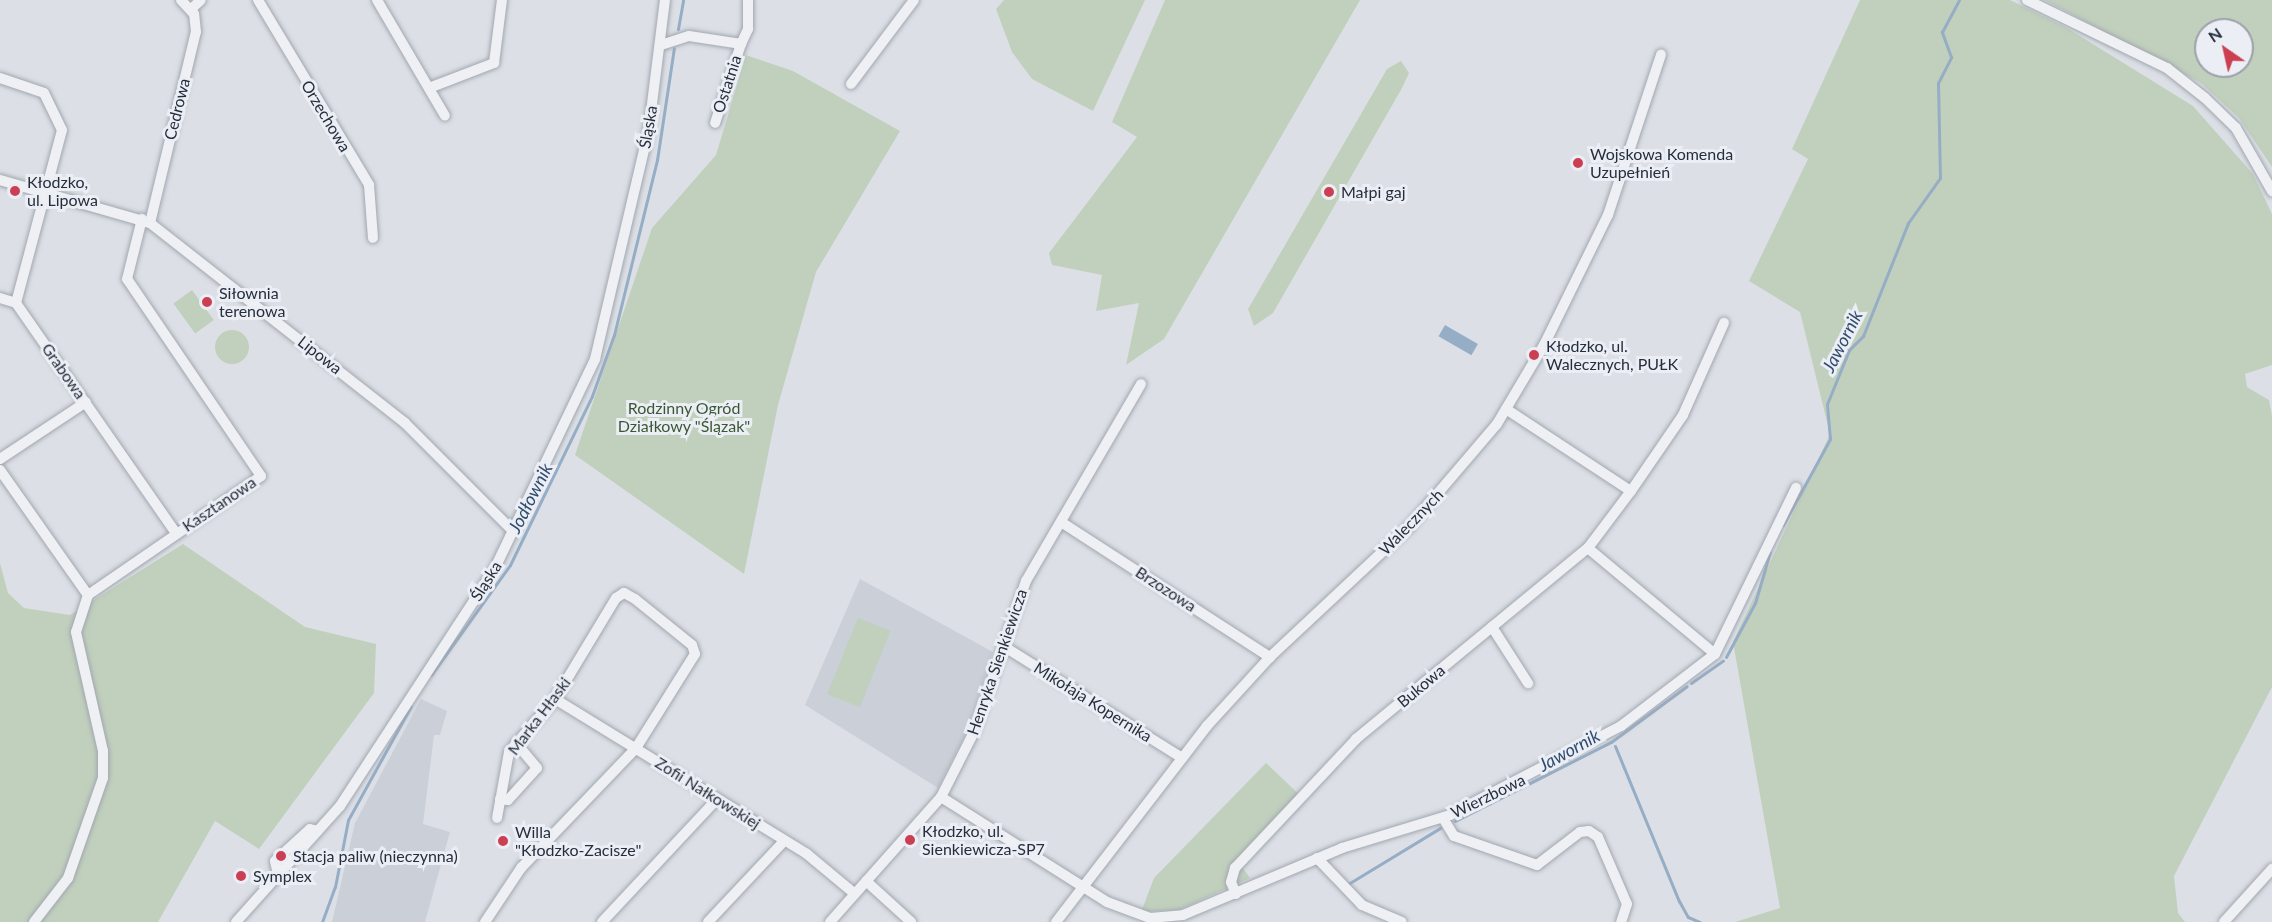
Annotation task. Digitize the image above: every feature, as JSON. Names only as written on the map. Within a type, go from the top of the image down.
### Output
[{"type":"street","points":[[181,0],[191,9],[201,0]]},
{"type":"street","name":"Orzechowa","points":[[258,0],[369,185],[373,238]]},
{"type":"street","points":[[377,0],[445,116]]},
{"type":"street","points":[[429,88],[494,63],[502,0]]},
{"type":"street","name":"Śląska","points":[[236,922],[318,831],[361,776],[514,532],[595,359],[647,140],[665,0]]},
{"type":"street","name":"Ostatnia","points":[[715,123],[748,29],[748,0]]},
{"type":"street","points":[[851,84],[914,0]]},
{"type":"street","points":[[2027,0],[2167,68],[2198,92],[2236,128],[2272,191]]},
{"type":"street","name":"Cedrowa","points":[[146,221],[196,32],[191,9]]},
{"type":"street","name":"Ostatnia","points":[[661,45],[689,36],[741,44]]},
{"type":"street","name":"Walecznych","points":[[1056,922],[1182,758],[1270,657],[1409,527],[1506,409],[1608,215],[1661,55]]},
{"type":"street","points":[[0,78],[44,93],[56,110],[61,144],[16,303],[0,297]]},
{"type":"street","name":"Lipowa","points":[[0,180],[146,221],[405,423],[514,532]]},
{"type":"street","name":"Kasztanowa","points":[[88,595],[261,476],[128,279],[146,221]]},
{"type":"street","name":"Grabowa","points":[[16,303],[176,534]]},
{"type":"street","name":"Bukowa","points":[[1236,894],[1231,882],[1235,868],[1356,739],[1588,548],[1631,491],[1683,415],[1724,323]]},
{"type":"street","name":"Henryka Sienkiewicza","points":[[830,922],[941,797],[974,732],[1026,581],[1141,384]]},
{"type":"street","points":[[0,459],[86,402]]},
{"type":"street","points":[[1506,409],[1631,491]]},
{"type":"street","points":[[0,470],[88,595],[76,632],[104,751],[103,778],[68,878],[34,922]]},
{"type":"street","points":[[1588,548],[1715,654],[1796,488]]},
{"type":"street","name":"Brzozowa","points":[[1061,522],[1270,657]]},
{"type":"street","name":"Marka Hłaski","points":[[497,818],[508,752],[555,699],[624,593],[692,645],[695,654],[636,748]]},
{"type":"street","points":[[1492,627],[1528,683]]},
{"type":"street","name":"Mikołaja Kopernika","points":[[1003,646],[1182,758]]},
{"type":"street","name":"Wierzbowa","points":[[941,797],[1084,887],[1150,918],[1183,915],[1317,858],[1443,818],[1621,726],[1715,654]]},
{"type":"street","name":"Zofii Nałkowskiej","points":[[555,699],[784,842],[855,894]]},
{"type":"street","points":[[500,799],[508,800],[537,768],[516,743]]},
{"type":"street","points":[[486,922],[521,868],[636,748]]},
{"type":"street","points":[[602,922],[717,799]]},
{"type":"street","points":[[1443,818],[1454,837],[1537,865],[1580,832],[1589,831],[1598,837],[1627,904],[1621,922]]},
{"type":"street","points":[[708,922],[784,842]]},
{"type":"street","points":[[1317,858],[1362,905],[1402,922]]},
{"type":"street","points":[[2224,922],[2272,869]]},
{"type":"street","points":[[866,881],[911,922]]},
{"type":"shaded area","points":[[860,579],[993,652],[968,729],[938,788],[805,705]]},
{"type":"shaded area","points":[[421,699],[447,711],[440,735],[434,735],[423,824],[450,832],[425,922],[332,922],[355,823]]},
{"type":"green space","points":[[1004,0],[1145,0],[1093,111],[1032,79],[1012,52],[996,9]]},
{"type":"green space","points":[[1165,0],[1360,0],[1164,339],[1126,365],[1139,303],[1096,311],[1102,275],[1052,265],[1049,253],[1137,137],[1112,122]]},
{"type":"green space","points":[[1860,0],[2010,0],[2067,28],[2193,106],[2253,174],[2272,214],[2272,365],[2245,374],[2247,387],[2269,400],[2272,416],[2272,687],[2174,876],[2178,913],[2185,922],[1735,922],[1780,908],[1733,642],[1830,434],[1800,312],[1749,281],[1808,159],[1792,149]]},
{"type":"green space","points":[[2045,0],[2272,0],[2272,167],[2239,118],[2201,83]]},
{"type":"green space","name":"Rodzinny Ogród Działkowy \"Ślązak\"","points":[[746,55],[793,71],[900,131],[816,272],[778,405],[744,574],[575,455],[652,228],[716,155]]},
{"type":"green space","name":"Małpi gaj","points":[[1401,61],[1409,73],[1402,88],[1273,313],[1254,326],[1248,309],[1387,69]]},
{"type":"green space","points":[[192,290],[214,320],[195,333],[173,304]]},
{"type":"green space","points":[[232,330],[244,335],[249,347],[244,359],[232,364],[220,359],[215,347],[220,335]]},
{"type":"green space","points":[[183,544],[305,627],[376,644],[374,693],[259,849],[215,821],[158,922],[0,922],[0,563],[8,593],[24,608],[70,615]]},
{"type":"green space","points":[[858,618],[890,631],[860,707],[827,694]]},
{"type":"green space","points":[[1266,763],[1305,800],[1242,867],[1250,878],[1179,910],[1141,912],[1154,878]]},
{"type":"water","points":[[1445,325],[1478,344],[1471,355],[1438,336]]},
{"type":"waterway","name":"Jodłownik","points":[[678,29],[683,0]]},
{"type":"waterway","name":"Jawornik","points":[[1783,525],[1830,439],[1827,404],[1849,350],[1863,336],[1908,223],[1940,178],[1938,83],[1951,57],[1942,32],[1959,0]]},
{"type":"waterway","name":"Jodłownik","points":[[431,675],[510,565],[592,396],[614,335],[657,160],[674,48]]},
{"type":"waterway","name":"Jawornik","points":[[1726,657],[1755,603],[1770,552]]},
{"type":"waterway","name":"Jawornik","points":[[1691,683],[1723,661]]},
{"type":"waterway","name":"Jawornik","points":[[1455,821],[1611,742],[1687,686]]},
{"type":"waterway","name":"Jodłownik","points":[[322,922],[335,887],[348,820],[411,706]]},
{"type":"waterway","points":[[1615,746],[1679,901],[1688,917],[1700,922]]},
{"type":"waterway","name":"Jawornik","points":[[1348,884],[1440,828]]},
{"type":"place","name":"Wojskowa Komenda Uzupełnień","points":[[1578,163]]},
{"type":"place","name":"Kłodzko, ul. Lipowa","points":[[15,191]]},
{"type":"place","name":"Małpi gaj","points":[[1329,192]]},
{"type":"place","name":"Siłownia terenowa","points":[[207,302]]},
{"type":"place","name":"Kłodzko, ul. Walecznych, PUŁK","points":[[1534,355]]},
{"type":"place","name":"Kłodzko, ul. Sienkiewicza-SP7","points":[[910,840]]},
{"type":"place","name":"Willa \"Kłodzko-Zacisze\"","points":[[503,841]]},
{"type":"place","name":"Stacja paliw (nieczynna)","points":[[281,856]]},
{"type":"place","name":"Symplex","points":[[241,876]]}]
